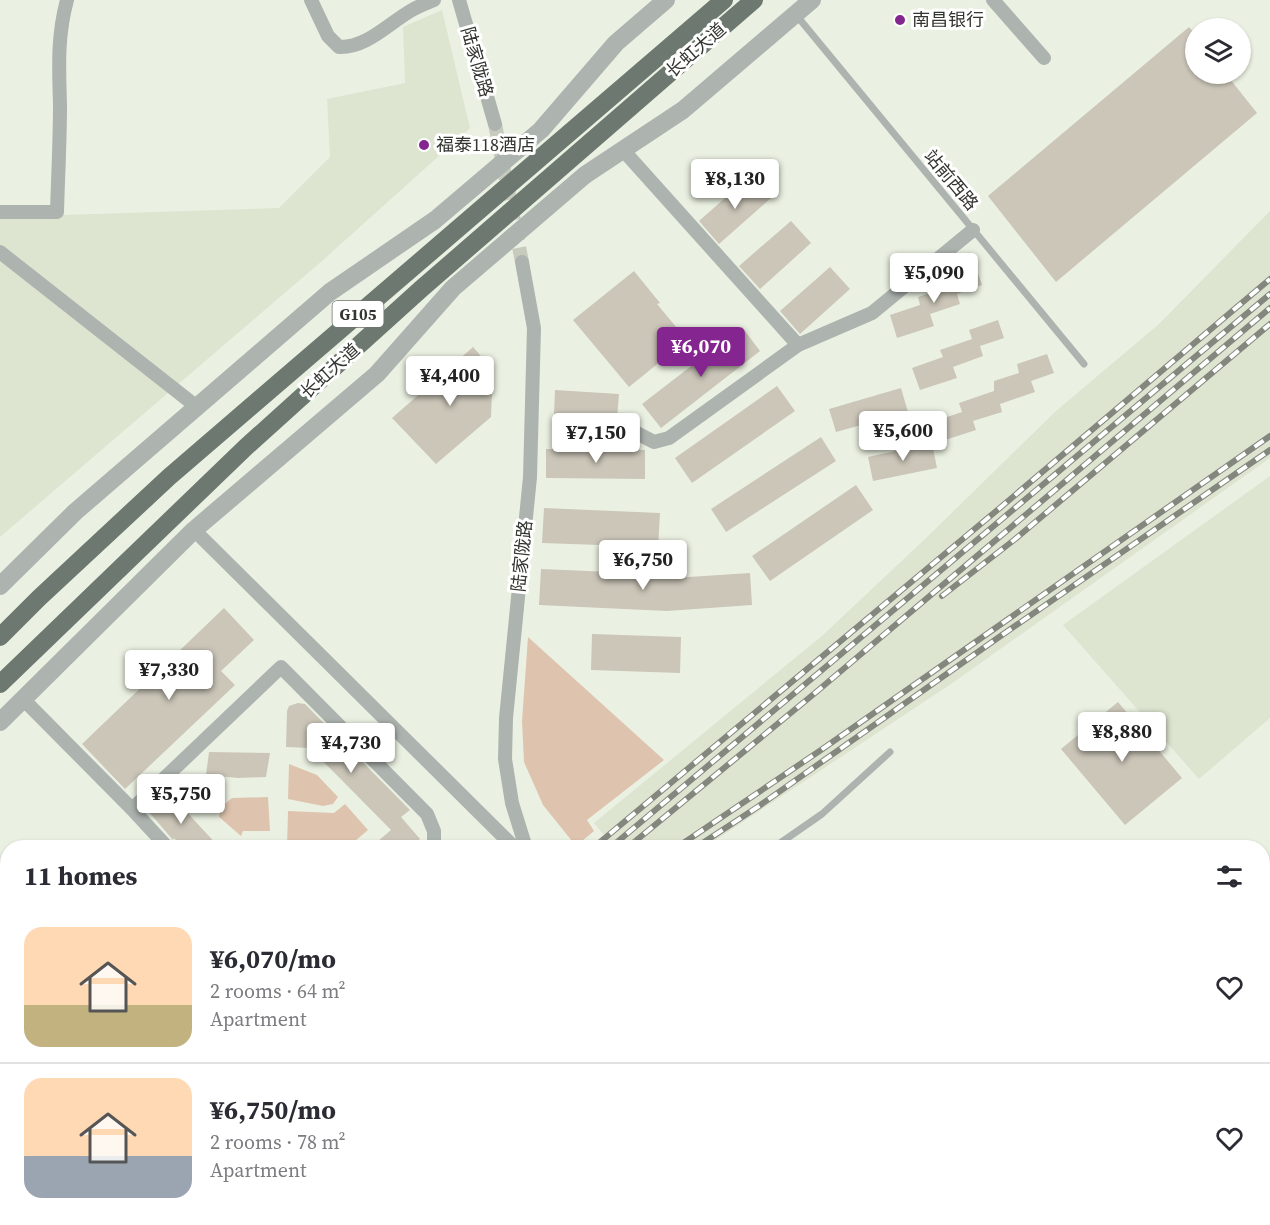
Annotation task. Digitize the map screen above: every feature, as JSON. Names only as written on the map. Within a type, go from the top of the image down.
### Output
[{"type":"highway","name":"长虹大道","points":[[0,637],[169,477],[724,0]]},
{"type":"highway","name":"长虹大道","points":[[0,684],[246,447],[359,344],[754,0]]},
{"type":"street","points":[[0,212],[57,212],[60,107],[58,57],[60,26],[67,0]]},
{"type":"street","points":[[311,0],[328,36],[339,47],[351,48],[366,41],[411,10],[434,0]]},
{"type":"street","name":"陆家陇路","points":[[459,0],[495,124]]},
{"type":"street","points":[[0,586],[75,512],[330,292],[435,220],[541,130],[616,43],[666,0]]},
{"type":"street","points":[[0,722],[194,530],[377,374],[453,288],[585,175],[683,110],[812,0]]},
{"type":"street","points":[[993,0],[1044,58]]},
{"type":"street","points":[[623,150],[798,345]]},
{"type":"street","points":[[562,427],[633,431],[654,442],[669,438],[798,345],[872,313],[973,230]]},
{"type":"street","points":[[0,252],[197,407]]},
{"type":"street","name":"陆家陇路","points":[[522,262],[534,328],[530,477],[506,718],[505,759],[512,803],[524,840]]},
{"type":"street","points":[[194,530],[507,840]]},
{"type":"street","points":[[132,809],[281,667],[427,814],[434,831],[434,840]]},
{"type":"street","points":[[23,699],[161,840]]},
{"type":"lane","name":"站前西路","points":[[795,14],[1084,364]]},
{"type":"lane","points":[[785,840],[822,814],[890,752]]},
{"type":"shaded area","points":[[442,10],[470,128],[322,261],[0,537],[0,217],[279,208],[330,157],[327,99],[405,83],[403,27]]},
{"type":"shaded area","points":[[1270,211],[1270,458],[951,684],[716,840],[608,840],[594,823],[823,635],[1056,411],[1159,324]]},
{"type":"shaded area","points":[[1270,476],[1270,718],[1199,779],[1063,625]]},
{"type":"shaded area","points":[[528,637],[664,760],[587,820],[594,831],[583,840],[571,840],[543,805],[524,762],[522,721]]},
{"type":"shaded area","points":[[289,764],[317,775],[338,797],[333,804],[323,806],[288,799]]},
{"type":"shaded area","points":[[268,797],[270,831],[243,831],[241,836],[219,817],[220,808],[232,798]]},
{"type":"shaded area","points":[[345,804],[368,830],[356,840],[287,840],[288,811],[334,813]]},
{"type":"building","points":[[1185,30],[1185,84],[1234,84],[1257,113],[1056,282],[988,196]]},
{"type":"building","points":[[751,175],[771,198],[719,244],[699,221]]},
{"type":"building","points":[[791,221],[811,243],[760,289],[739,266]]},
{"type":"building","points":[[830,267],[850,289],[800,334],[780,311]]},
{"type":"building","points":[[976,268],[982,285],[957,294],[960,304],[930,314],[934,326],[897,338],[890,315],[920,305],[918,297],[949,287],[946,278]]},
{"type":"building","points":[[634,271],[660,303],[657,304],[687,340],[629,387],[573,320]]},
{"type":"building","points":[[998,320],[1004,338],[980,346],[983,356],[953,367],[957,378],[920,390],[912,368],[943,357],[940,350],[972,339],[969,330]]},
{"type":"building","points":[[742,327],[760,351],[661,428],[642,404]]},
{"type":"building","points":[[473,347],[493,370],[491,417],[436,464],[392,418]]},
{"type":"building","points":[[1047,354],[1054,373],[1031,381],[1035,392],[1000,404],[1002,412],[973,421],[976,430],[942,441],[935,421],[962,412],[959,403],[994,391],[994,381],[1019,373],[1017,364]]},
{"type":"building","points":[[777,386],[795,411],[692,483],[675,458]]},
{"type":"building","points":[[901,388],[908,412],[836,432],[829,409]]},
{"type":"building","points":[[555,390],[619,394],[617,418],[554,414]]},
{"type":"building","points":[[821,437],[836,461],[726,532],[711,509]]},
{"type":"building","points":[[932,443],[937,468],[873,481],[868,457]]},
{"type":"building","points":[[546,449],[645,450],[645,479],[546,478]]},
{"type":"building","points":[[856,485],[873,510],[770,581],[752,556]]},
{"type":"building","points":[[544,508],[660,513],[658,547],[542,543]]},
{"type":"building","points":[[541,569],[658,574],[658,579],[750,573],[752,605],[667,611],[539,605]]},
{"type":"building","points":[[224,608],[254,640],[221,671],[235,685],[125,789],[82,744]]},
{"type":"building","points":[[592,634],[681,637],[680,673],[591,670]]},
{"type":"building","points":[[1118,702],[1182,778],[1125,825],[1061,749]]},
{"type":"building","points":[[298,703],[305,704],[410,810],[401,817],[420,839],[379,840],[391,830],[310,748],[286,747],[289,706]]},
{"type":"building","points":[[209,752],[270,753],[266,777],[238,778],[206,775]]},
{"type":"building","points":[[170,794],[213,840],[176,840],[174,838],[173,840],[149,812]]},
{"type":"tunnel","points":[[495,124],[522,262]]},
{"type":"railway","points":[[603,840],[1270,279]]},
{"type":"railway","points":[[620,840],[1270,294]]},
{"type":"railway","points":[[637,840],[815,693],[1270,308]]},
{"type":"railway","points":[[942,596],[1014,540],[1270,324]]},
{"type":"railway","points":[[688,840],[821,750],[1270,436]]},
{"type":"railway","points":[[707,840],[1270,450]]},
{"type":"place","name":"南昌银行","points":[[900,20]]},
{"type":"place","name":"福泰118酒店","points":[[424,145]]}]
